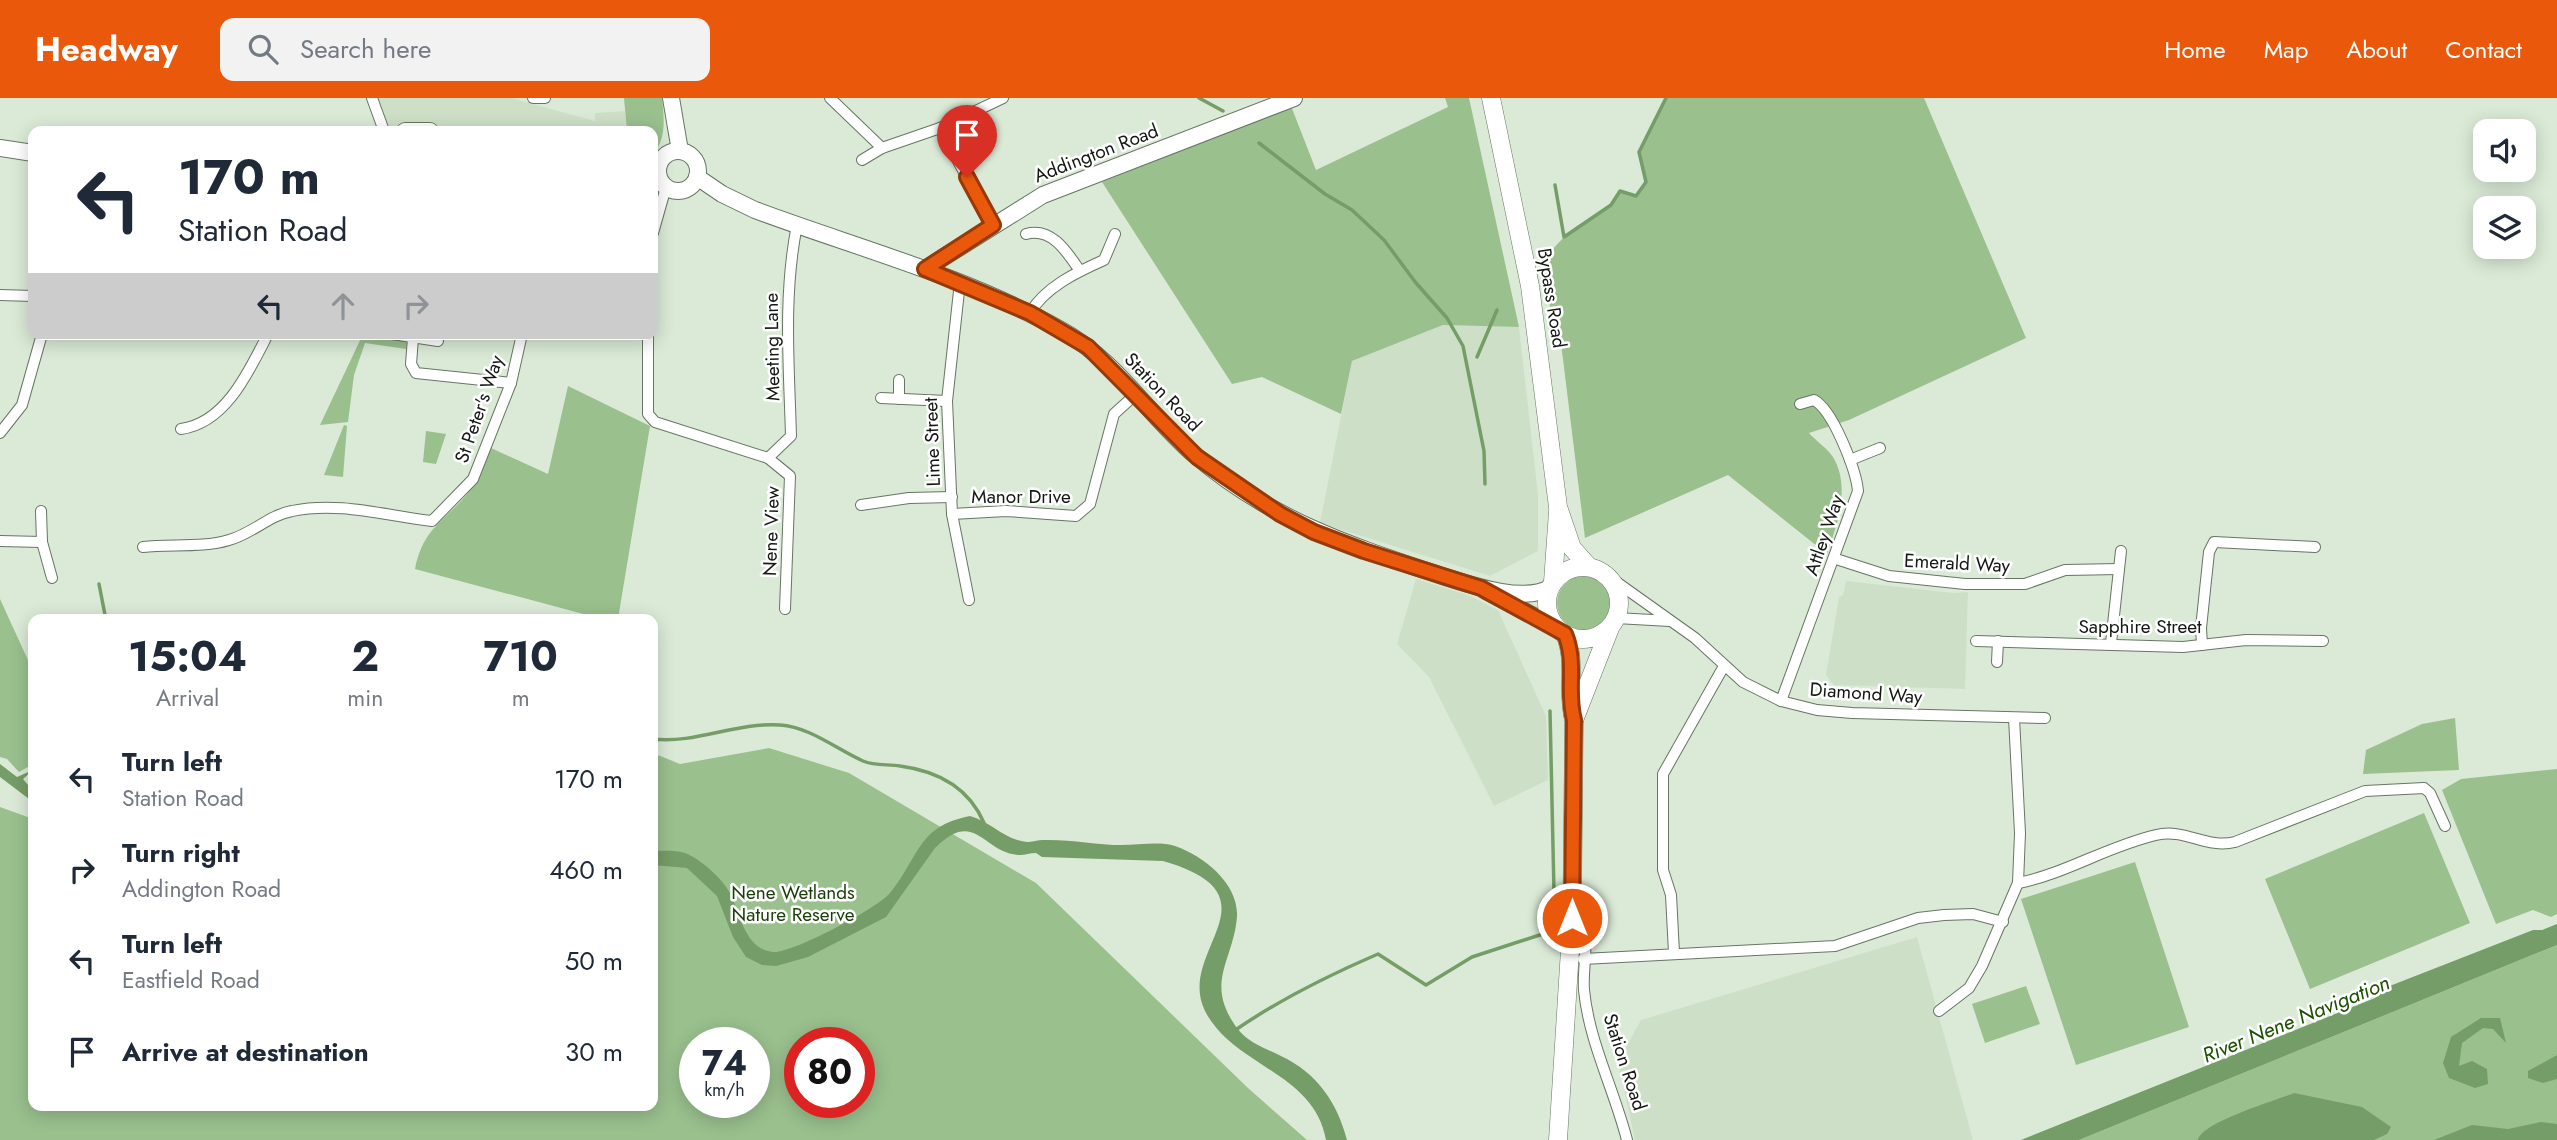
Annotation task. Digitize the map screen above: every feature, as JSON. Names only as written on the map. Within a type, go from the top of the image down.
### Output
[{"type":"highway","name":"Bypass Road","points":[[1491,98],[1530,286],[1558,507],[1552,585]]},
{"type":"highway","name":"Bypass Road","points":[[1558,507],[1572,548],[1589,567]]},
{"type":"highway","points":[[1589,567],[1608,576],[1619,599],[1613,623],[1601,635],[1586,639],[1562,632],[1548,611],[1552,585],[1572,568],[1589,567]]},
{"type":"highway","name":"Station Road","points":[[1574,720],[1613,623]]},
{"type":"highway","name":"Station Road","points":[[1558,1140],[1572,918],[1574,720],[1570,706],[1573,657],[1562,632]]},
{"type":"main road","points":[[658,175],[666,187],[682,190],[697,177],[696,162],[680,151],[671,98]]},
{"type":"main road","name":"Addington Road","points":[[925,269],[1043,195],[1294,98]]},
{"type":"main road","points":[[0,148],[28,152]]},
{"type":"main road","points":[[658,167],[666,155],[680,151]]},
{"type":"main road","name":"Station Road","points":[[697,177],[722,194],[797,225],[960,282],[1030,313],[1088,347],[1136,394],[1161,424],[1197,457],[1280,514],[1314,532],[1364,551],[1481,588],[1535,595],[1552,585]]},
{"type":"main road","name":"Station Road","points":[[1481,588],[1562,632]]},
{"type":"street","points":[[372,98],[382,126]]},
{"type":"street","points":[[533,98],[545,98]]},
{"type":"street","points":[[830,98],[882,148]]},
{"type":"street","points":[[862,160],[882,148],[940,128],[1003,98]]},
{"type":"street","points":[[940,128],[993,225]]},
{"type":"street","points":[[658,215],[666,187]]},
{"type":"street","name":"Meeting Lane","points":[[768,458],[791,436],[788,270],[797,225]]},
{"type":"street","points":[[1026,234],[1034,231],[1052,237],[1063,246],[1080,271]]},
{"type":"street","points":[[1030,313],[1039,298],[1080,271],[1104,260],[1115,234]]},
{"type":"street","name":"Lime Street","points":[[960,282],[947,401],[952,514],[969,600]]},
{"type":"street","points":[[0,295],[28,296]]},
{"type":"street","points":[[0,433],[22,405],[40,340]]},
{"type":"street","points":[[181,429],[208,421],[238,388],[265,340]]},
{"type":"street","points":[[413,340],[411,364],[416,373],[511,383]]},
{"type":"street","points":[[430,340],[438,341]]},
{"type":"street","name":"St Peter's Way","points":[[143,547],[220,543],[233,539],[273,516],[293,510],[350,508],[432,521],[473,479],[511,383],[521,340]]},
{"type":"street","name":"Nene View","points":[[648,340],[648,414],[654,422],[768,458],[790,476],[785,609]]},
{"type":"street","points":[[898,380],[899,399]]},
{"type":"street","name":"Manor Drive","points":[[952,514],[1006,511],[1076,516],[1090,504],[1114,414],[1136,394]]},
{"type":"street","points":[[881,398],[947,401]]},
{"type":"street","name":"Attley Way","points":[[1781,701],[1836,559],[1858,491],[1850,460],[1821,404],[1814,400],[1800,404]]},
{"type":"street","points":[[1850,460],[1880,448]]},
{"type":"street","points":[[861,505],[909,498],[952,497]]},
{"type":"street","points":[[41,511],[42,542],[52,578]]},
{"type":"street","points":[[0,541],[42,542]]},
{"type":"street","points":[[2202,645],[2205,590],[2214,542],[2315,547]]},
{"type":"street","points":[[2111,643],[2121,551]]},
{"type":"street","name":"Emerald Way","points":[[1836,559],[1889,576],[1965,584],[2025,584],[2065,570],[2119,569]]},
{"type":"street","name":"Diamond Way","points":[[1608,576],[1695,638],[1743,682],[1781,701],[1817,710],[1852,713],[2045,718]]},
{"type":"street","points":[[1613,623],[1670,621]]},
{"type":"street","name":"Sapphire Street","points":[[1976,640],[2202,645],[2246,640],[2323,640]]},
{"type":"street","points":[[1997,663],[1998,642]]},
{"type":"street","points":[[1674,953],[1671,895],[1663,870],[1663,774],[1724,666]]},
{"type":"street","points":[[1939,1012],[1969,988],[2003,922],[2018,883],[2020,833],[2014,718]]},
{"type":"street","points":[[2018,883],[2041,878],[2060,868],[2157,835],[2181,834],[2219,846],[2235,842],[2365,791],[2424,788],[2430,793],[2445,826]]},
{"type":"street","points":[[1583,958],[1835,946],[1918,918],[1944,915],[1973,914],[2003,922]]},
{"type":"street","name":"Station Road","points":[[1572,918],[1583,926],[1589,1024],[1627,1140]]},
{"type":"shaded area","points":[[376,98],[511,98],[595,121],[595,113],[625,111],[626,126],[383,126]]},
{"type":"shaded area","points":[[1443,325],[1519,327],[1538,495],[1538,551],[1490,576],[1320,523],[1352,361]]},
{"type":"shaded area","points":[[1416,579],[1468,595],[1498,610],[1546,716],[1548,780],[1494,806],[1429,677],[1397,644]]},
{"type":"shaded area","points":[[1846,581],[1953,593],[1968,592],[1965,689],[1834,685],[1826,675],[1839,597],[1843,595]]},
{"type":"shaded area","points":[[0,764],[17,777],[28,772],[23,779],[28,785],[28,798],[0,777]]},
{"type":"shaded area","points":[[970,816],[1019,841],[1027,842],[1063,840],[1112,845],[1156,843],[1175,846],[1208,864],[1226,883],[1236,905],[1234,933],[1221,985],[1227,1012],[1246,1038],[1294,1063],[1315,1080],[1338,1113],[1347,1140],[1326,1140],[1319,1117],[1306,1099],[1290,1084],[1234,1045],[1218,1030],[1205,1011],[1200,989],[1203,967],[1222,908],[1216,891],[1198,875],[1163,861],[1042,857],[1036,853],[1020,855],[1007,853],[970,832],[960,832],[949,836],[935,848],[886,917],[808,957],[776,966],[762,965],[746,957],[733,937],[717,896],[687,868],[658,865],[658,851],[681,852],[698,860],[728,889],[745,930],[756,945],[773,952],[783,951],[834,929],[882,900],[900,880],[929,836],[939,827]]},
{"type":"shaded area","points":[[2557,924],[2557,945],[2079,1140],[2021,1140],[2375,998],[2382,989],[2533,930],[2542,930]]},
{"type":"shaded area","points":[[1917,937],[1973,1140],[1635,1140],[1618,1062],[1641,1020]]},
{"type":"shaded area","points":[[2481,1018],[2500,1018],[2506,1043],[2493,1029],[2483,1028],[2462,1043],[2459,1066],[2472,1061],[2487,1069],[2488,1084],[2475,1088],[2449,1078],[2443,1063],[2451,1037]]},
{"type":"shaded area","points":[[2557,1055],[2557,1079],[2543,1083],[2528,1078],[2528,1071]]},
{"type":"shaded area","points":[[2294,1093],[2362,1107],[2391,1127],[2387,1134],[2374,1140],[2198,1140],[2202,1133],[2225,1119]]},
{"type":"shaded area","points":[[2541,1122],[2557,1124],[2557,1140],[2434,1140],[2472,1125],[2508,1129]]},
{"type":"green space","points":[[624,98],[662,98],[663,135],[658,146],[658,126],[627,126]]},
{"type":"green space","points":[[1445,98],[1469,98],[1519,327],[1443,325],[1352,361],[1341,414],[1262,377],[1232,384],[1102,182],[1291,106],[1316,170],[1448,107]]},
{"type":"green space","points":[[1666,98],[1924,98],[2026,338],[1849,420],[1809,433],[1833,457],[1841,481],[1840,506],[1827,554],[1728,475],[1585,538],[1561,343],[1538,265],[1564,237],[1611,205],[1620,191],[1636,196],[1646,182],[1639,152]]},
{"type":"green space","points":[[360,340],[407,341],[406,349],[365,343],[354,375],[348,422],[320,425]]},
{"type":"green space","points":[[568,386],[650,426],[619,614],[583,614],[415,569],[423,544],[435,526],[472,488],[491,448],[548,474]]},
{"type":"green space","points":[[344,425],[347,426],[343,477],[324,475]]},
{"type":"green space","points":[[426,431],[446,434],[436,464],[423,462]]},
{"type":"green space","points":[[1589,576],[1599,580],[1607,588],[1611,603],[1607,618],[1599,626],[1579,630],[1569,626],[1561,618],[1557,598],[1561,588],[1569,580]]},
{"type":"green space","points":[[0,599],[28,660],[28,767],[19,772],[7,759],[0,757]]},
{"type":"green space","points":[[2455,718],[2459,770],[2363,774],[2366,750],[2422,724]]},
{"type":"green space","name":"Nene Wetlands Nature Reserve","points":[[769,748],[849,773],[1036,883],[1248,1088],[1307,1140],[0,1140],[0,807],[28,817],[28,1111],[658,1111],[658,755],[680,764]]},
{"type":"green space","points":[[2557,769],[2557,914],[2551,917],[2533,910],[2496,924],[2442,790],[2461,779]]},
{"type":"green space","points":[[2424,813],[2470,923],[2310,989],[2265,879]]},
{"type":"green space","points":[[2135,862],[2189,1027],[2076,1065],[2021,899]]},
{"type":"green space","points":[[2557,945],[2557,1140],[2079,1140]]},
{"type":"green space","points":[[2026,986],[2040,1024],[1985,1043],[1972,1004]]},
{"type":"waterway","points":[[1199,98],[1223,111]]},
{"type":"waterway","points":[[1555,185],[1564,237],[1611,205],[1620,191],[1636,196],[1646,182],[1639,152],[1666,98]]},
{"type":"waterway","points":[[1259,143],[1325,194],[1352,210],[1384,240],[1416,283],[1447,318],[1463,346],[1484,451],[1485,484]]},
{"type":"waterway","points":[[1477,357],[1497,310]]},
{"type":"waterway","points":[[99,584],[105,614]]},
{"type":"waterway","points":[[1550,711],[1554,892]]},
{"type":"waterway","points":[[658,739],[685,738],[764,725],[791,727],[812,734],[868,763],[914,768],[939,777],[951,783],[970,800],[984,823]]},
{"type":"waterway","points":[[1234,1031],[1304,989],[1378,954],[1426,985],[1472,957],[1552,931],[1554,915]]},
{"type":"route","points":[[967,177],[993,225],[925,269],[1030,313],[1088,347],[1136,394],[1161,424],[1197,457],[1247,494],[1280,514],[1314,532],[1364,551],[1481,588],[1565,634],[1573,657],[1570,706],[1574,720],[1572,918]]},
{"type":"water label","name":"River Nene Navigation","points":[[2296,1019]]}]
